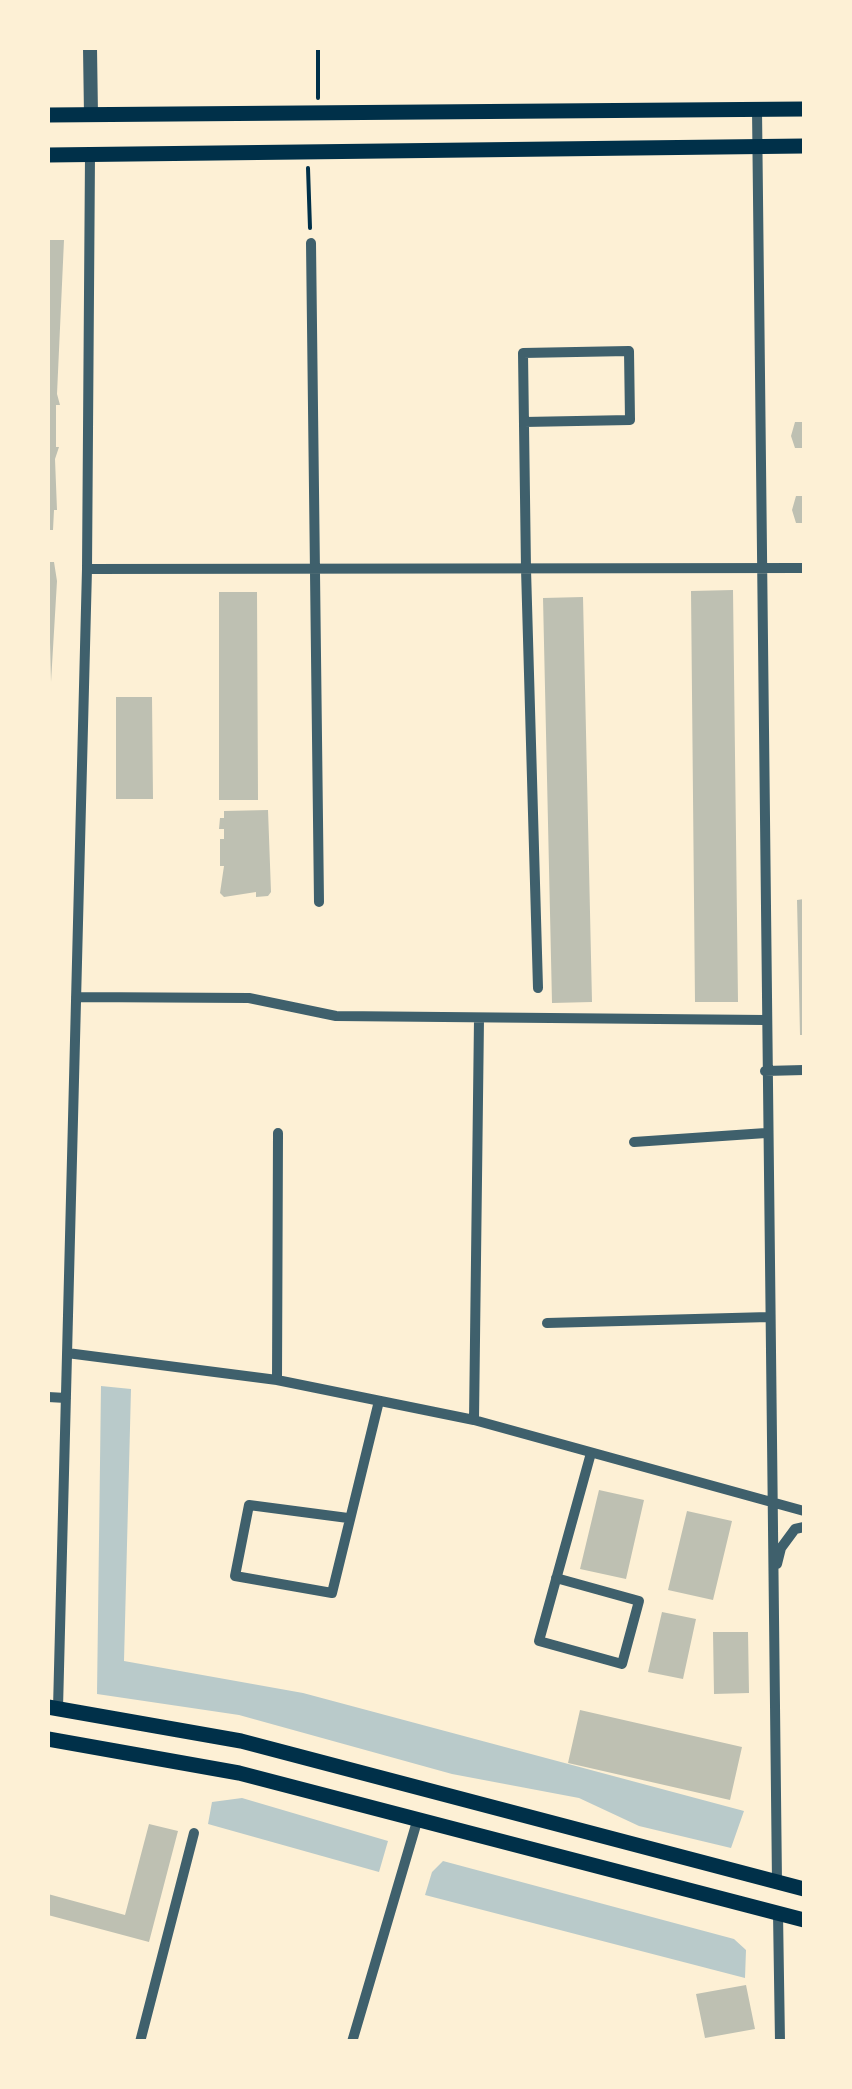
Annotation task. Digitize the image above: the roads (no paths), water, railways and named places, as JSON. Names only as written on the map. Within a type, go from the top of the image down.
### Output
[{"type":"main road","points":[[48,115],[804,110]]},
{"type":"main road","points":[[48,155],[804,146]]},
{"type":"main road","points":[[53,1708],[241,1741],[804,1889]]},
{"type":"main road","points":[[48,1739],[239,1774],[804,1920]]},
{"type":"main road","points":[[777,1882],[778,1914]]},
{"type":"street","points":[[90,48],[91,115]]},
{"type":"street","points":[[756,109],[777,1882]]},
{"type":"street","points":[[53,1708],[76,997],[90,155]]},
{"type":"street","points":[[311,243],[319,902]]},
{"type":"street","points":[[524,422],[630,420],[630,351],[523,352],[526,569],[538,988]]},
{"type":"street","points":[[86,570],[804,568]]},
{"type":"street","points":[[76,997],[249,998],[336,1016],[764,1020]]},
{"type":"street","points":[[474,1420],[478,1019]]},
{"type":"street","points":[[765,1071],[804,1070]]},
{"type":"street","points":[[278,1133],[278,1380]]},
{"type":"street","points":[[634,1142],[766,1133]]},
{"type":"street","points":[[546,1322],[769,1317]]},
{"type":"street","points":[[67,1352],[278,1380],[474,1420],[804,1512]]},
{"type":"street","points":[[48,1397],[66,1398]]},
{"type":"street","points":[[348,1518],[249,1505],[235,1576],[332,1593],[379,1401]]},
{"type":"street","points":[[556,1578],[639,1601],[622,1664],[539,1641],[556,1578],[591,1453]]},
{"type":"street","points":[[773,1580],[781,1548],[795,1529],[804,1528]]},
{"type":"street","points":[[352,2042],[418,1818]]},
{"type":"street","points":[[140,2042],[194,1833]]},
{"type":"street","points":[[778,1914],[780,2042]]}]
